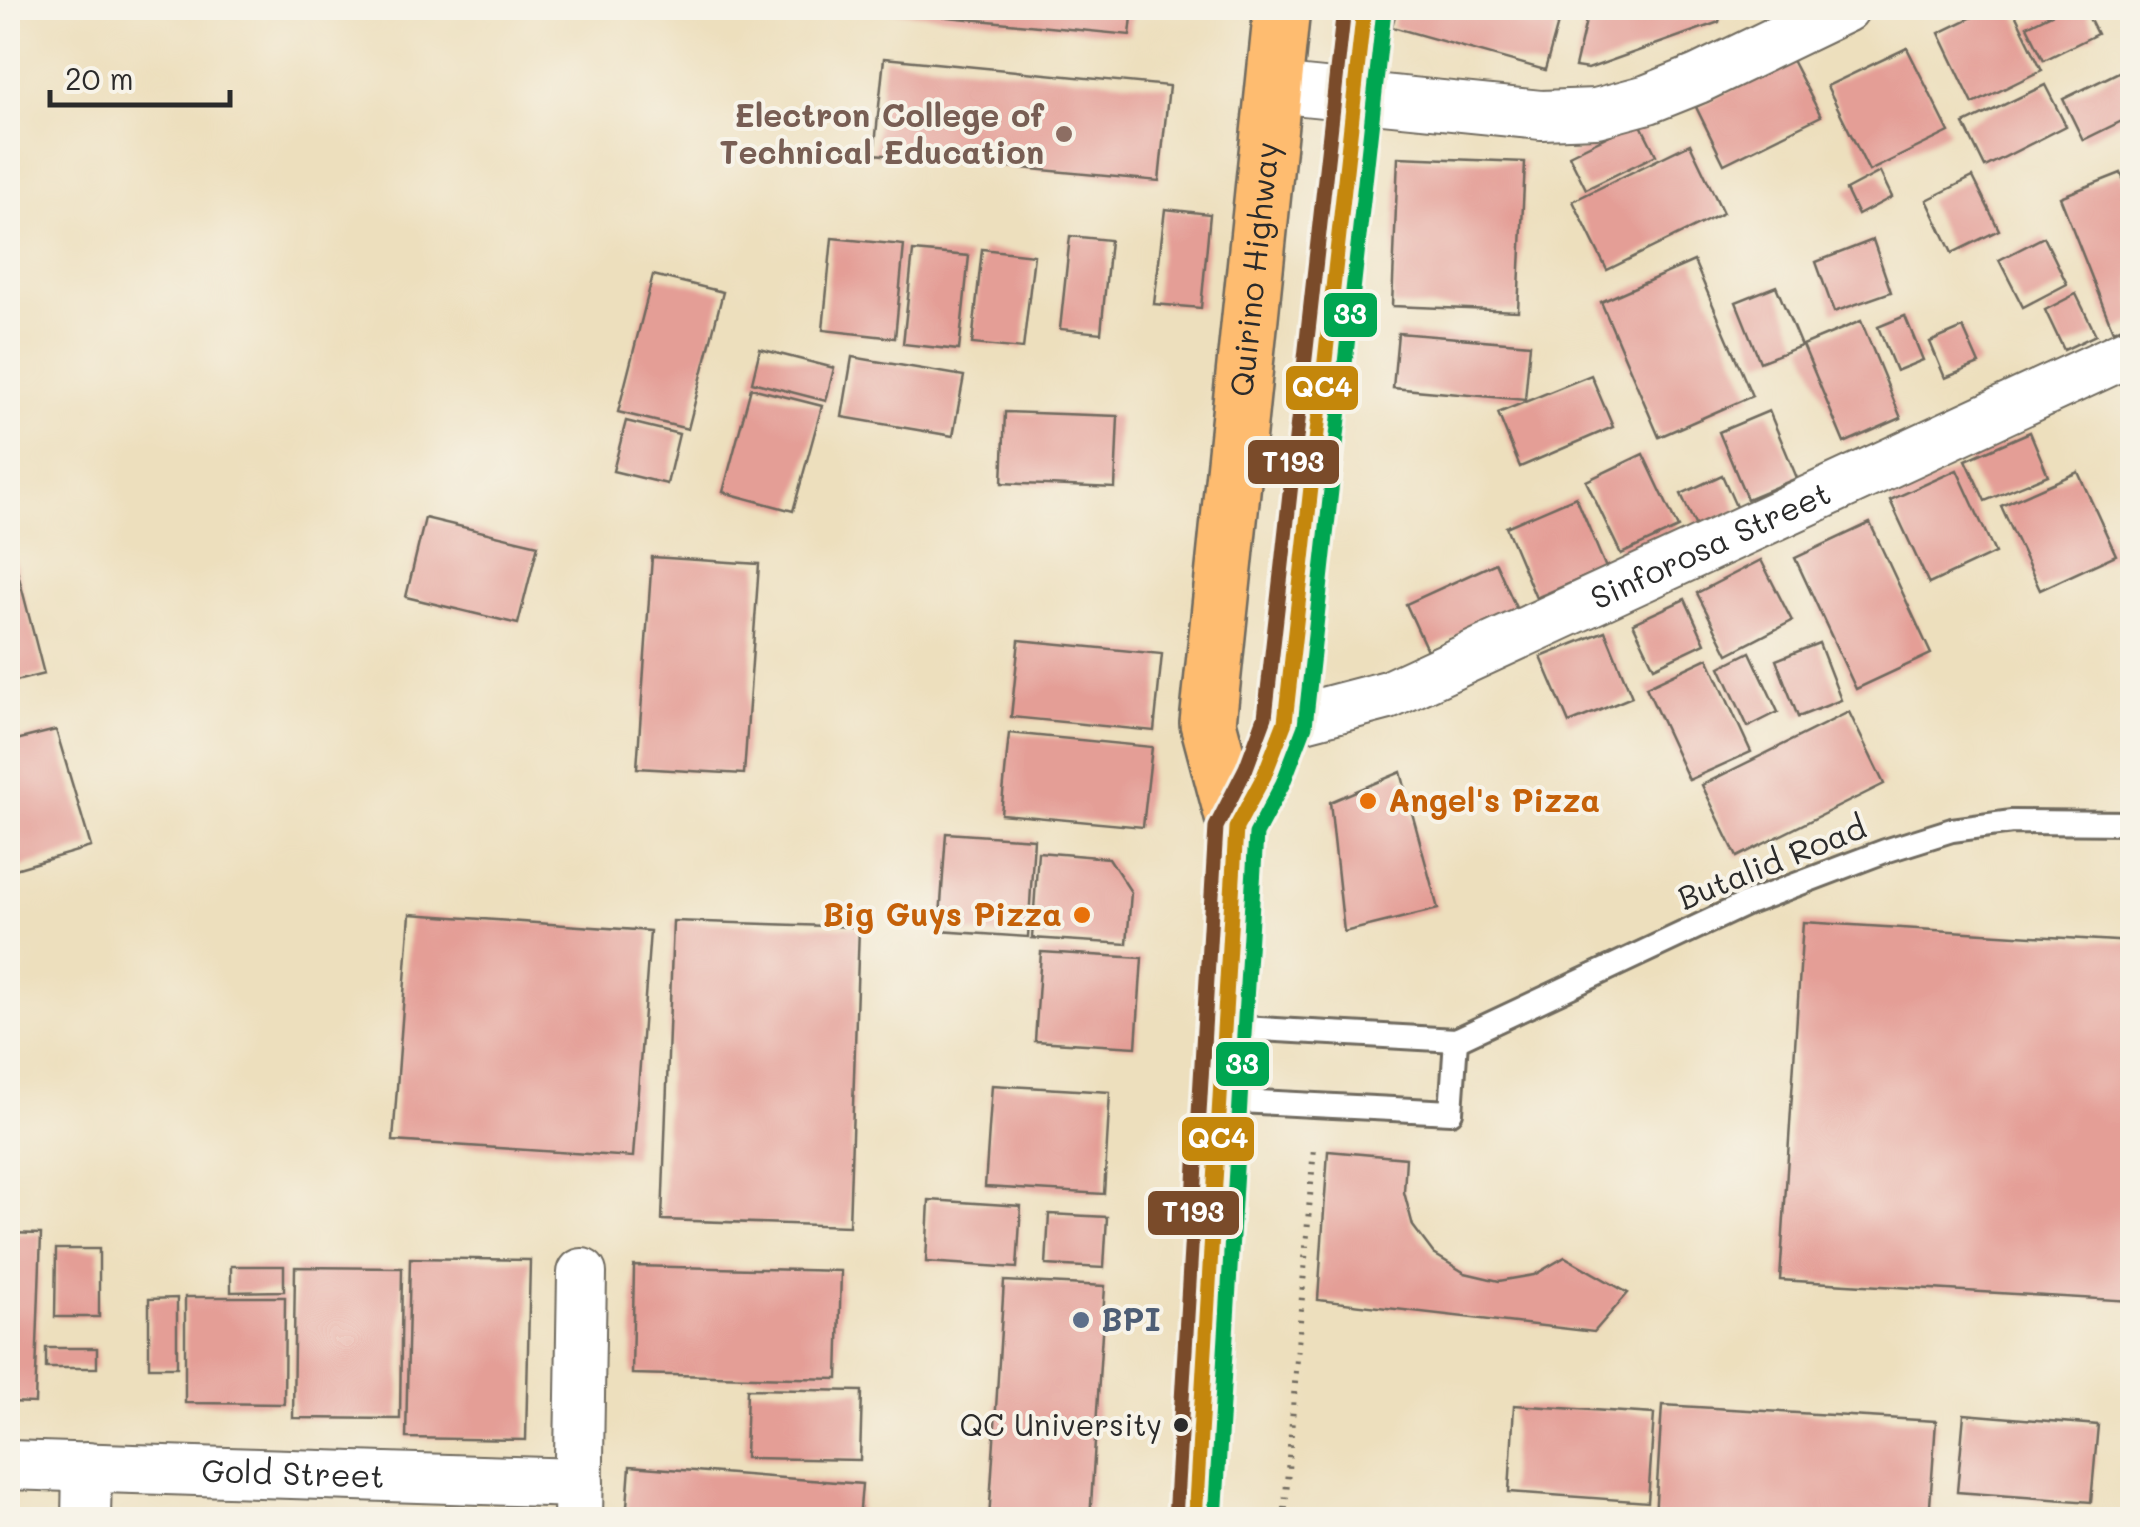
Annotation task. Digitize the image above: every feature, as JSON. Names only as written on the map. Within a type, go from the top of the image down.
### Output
[{"type":"main road","name":"Quirino Highway","points":[[1194,1520],[1236,828],[1208,722],[1282,8]]},
{"type":"main road","name":"Quirino Highway","points":[[1236,828],[1264,776],[1285,722],[1364,8]]},
{"type":"street","points":[[1274,88],[1541,115],[1596,112],[1648,99],[1698,79],[1845,8]]},
{"type":"street","name":"Sinforosa Street","points":[[1285,722],[1388,695],[2132,351]]},
{"type":"street","points":[[579,1501],[582,1274]]},
{"type":"street","name":"Gold Street","points":[[8,1465],[579,1501]]},
{"type":"street","points":[[86,1520],[87,1467]]},
{"type":"lane","name":"Butalid Road","points":[[1222,1027],[1456,1040],[1748,904],[1885,851],[1952,830],[2012,822],[2132,823]]},
{"type":"lane","points":[[1218,1100],[1451,1112],[1456,1040]]},
{"type":"path","points":[[1284,1520],[1317,1105]]},
{"type":"building","points":[[877,8],[1133,8],[1130,35]]},
{"type":"building","points":[[1397,8],[1530,8],[1560,16],[1545,70],[1392,27]]},
{"type":"building","points":[[1589,8],[1722,8],[1719,22],[1588,69],[1575,67]]},
{"type":"building","points":[[1991,8],[2012,8],[2042,70],[1973,104],[1939,33]]},
{"type":"building","points":[[2064,8],[2084,8],[2097,34],[2044,60],[2027,26]]},
{"type":"building","points":[[1907,48],[1949,132],[1869,171],[1827,86]]},
{"type":"building","points":[[884,58],[1169,86],[1159,181],[874,154]]},
{"type":"building","points":[[1792,60],[1821,116],[1724,164],[1696,107]]},
{"type":"building","points":[[2125,69],[2132,83],[2132,116],[2083,140],[2063,99]]},
{"type":"building","points":[[2045,85],[2066,126],[1985,167],[1964,124]]},
{"type":"building","points":[[1639,121],[1656,155],[1586,189],[1569,155]]},
{"type":"building","points":[[1690,144],[1723,213],[1607,270],[1573,201]]},
{"type":"building","points":[[1398,157],[1525,162],[1518,311],[1392,306]]},
{"type":"building","points":[[1880,172],[1892,197],[1858,215],[1846,190]]},
{"type":"building","points":[[2121,173],[2132,202],[2132,323],[2113,331],[2060,197]]},
{"type":"building","points":[[1973,177],[1999,230],[1952,253],[1927,200]]},
{"type":"building","points":[[1165,209],[1210,214],[1201,308],[1154,304]]},
{"type":"building","points":[[1070,236],[1110,240],[1101,333],[1060,329]]},
{"type":"building","points":[[2044,237],[2067,284],[2023,307],[1999,260]]},
{"type":"building","points":[[832,238],[904,245],[895,338],[823,330]]},
{"type":"building","points":[[1873,240],[1891,292],[1834,312],[1816,262]]},
{"type":"building","points":[[982,249],[1034,255],[1023,349],[972,344]]},
{"type":"building","points":[[913,251],[969,256],[959,350],[903,344]]},
{"type":"building","points":[[1694,261],[1752,396],[1659,437],[1601,302]]},
{"type":"building","points":[[653,275],[723,292],[688,429],[618,412]]},
{"type":"building","points":[[1776,286],[1801,346],[1760,362],[1736,302]]},
{"type":"building","points":[[2076,294],[2096,335],[2064,350],[2045,310]]},
{"type":"building","points":[[1905,316],[1923,360],[1896,371],[1878,327]]},
{"type":"building","points":[[1861,321],[1901,418],[1844,443],[1803,345]]},
{"type":"building","points":[[1963,328],[1979,364],[1945,378],[1930,342]]},
{"type":"building","points":[[1398,333],[1530,344],[1525,400],[1393,388]]},
{"type":"building","points":[[760,349],[834,368],[826,401],[752,382]]},
{"type":"building","points":[[852,357],[964,376],[953,436],[842,417]]},
{"type":"building","points":[[1591,375],[1613,427],[1520,467],[1498,413]]},
{"type":"building","points":[[751,388],[822,406],[793,511],[723,492]]},
{"type":"building","points":[[1769,411],[1797,478],[1747,499],[1719,432]]},
{"type":"building","points":[[1005,412],[1118,416],[1115,488],[1002,483]]},
{"type":"building","points":[[626,421],[679,434],[667,484],[613,471]]},
{"type":"building","points":[[2030,432],[2048,475],[1985,501],[1966,460]]},
{"type":"building","points":[[1643,454],[1678,528],[1621,554],[1586,481]]},
{"type":"building","points":[[1957,470],[1995,553],[1929,584],[1890,500]]},
{"type":"building","points":[[2078,472],[2116,555],[2040,590],[2001,506]]},
{"type":"building","points":[[1722,475],[1738,511],[1697,529],[1681,494]]},
{"type":"building","points":[[1576,497],[1606,568],[1536,598],[1506,527]]},
{"type":"building","points":[[425,518],[538,545],[518,624],[406,597]]},
{"type":"building","points":[[1870,523],[1931,654],[1856,689],[1795,558]]},
{"type":"building","points":[[8,535],[44,674],[8,683]]},
{"type":"building","points":[[652,557],[759,564],[744,774],[637,768]]},
{"type":"building","points":[[1761,560],[1792,621],[1728,654],[1697,593]]},
{"type":"building","points":[[1496,563],[1517,610],[1427,650],[1406,604]]},
{"type":"building","points":[[1685,599],[1705,643],[1654,667],[1633,623]]},
{"type":"building","points":[[1605,631],[1632,697],[1569,723],[1541,657]]},
{"type":"building","points":[[1019,640],[1162,654],[1154,731],[1011,717]]},
{"type":"building","points":[[1819,643],[1841,700],[1798,717],[1776,660]]},
{"type":"building","points":[[1750,652],[1778,712],[1748,727],[1720,667]]},
{"type":"building","points":[[1708,658],[1751,752],[1689,780],[1646,687]]},
{"type":"building","points":[[1849,712],[1884,784],[1737,857],[1702,785]]},
{"type":"building","points":[[56,730],[91,847],[8,871],[8,742]]},
{"type":"building","points":[[1009,733],[1152,747],[1143,827],[1001,814]]},
{"type":"building","points":[[1401,772],[1438,909],[1344,932],[1330,802]]},
{"type":"building","points":[[946,833],[1034,839],[1028,937],[939,931]]},
{"type":"building","name":"Big Guys Pizza","points":[[1038,852],[1109,858],[1131,892],[1127,944],[1032,938]]},
{"type":"building","points":[[410,914],[650,931],[633,1157],[393,1141]]},
{"type":"building","points":[[673,921],[859,927],[849,1226],[662,1220]]},
{"type":"building","points":[[1803,922],[2132,942],[2132,1301],[1780,1280]]},
{"type":"building","points":[[1041,952],[1142,958],[1136,1047],[1035,1041]]},
{"type":"building","points":[[992,1085],[1110,1092],[1104,1194],[985,1187]]},
{"type":"building","points":[[1328,1151],[1406,1158],[1404,1192],[1413,1226],[1434,1254],[1465,1273],[1499,1281],[1534,1275],[1565,1257],[1628,1293],[1594,1332],[1318,1300]]},
{"type":"building","points":[[929,1200],[1021,1206],[1017,1268],[926,1262]]},
{"type":"building","points":[[1049,1214],[1107,1217],[1104,1268],[1046,1265]]},
{"type":"building","points":[[8,1233],[41,1234],[35,1403],[8,1402]]},
{"type":"building","points":[[56,1249],[99,1249],[99,1317],[55,1317]]},
{"type":"building","points":[[410,1258],[530,1260],[526,1440],[406,1438]]},
{"type":"building","points":[[231,1266],[284,1266],[284,1291],[231,1292]]},
{"type":"building","points":[[634,1266],[841,1271],[838,1379],[632,1374]]},
{"type":"building","points":[[295,1267],[402,1268],[400,1419],[293,1418]]},
{"type":"building","points":[[1004,1281],[1105,1286],[1090,1520],[989,1520]]},
{"type":"building","points":[[185,1297],[285,1297],[284,1404],[185,1403]]},
{"type":"building","points":[[177,1298],[177,1367],[149,1367],[149,1299]]},
{"type":"building","points":[[46,1348],[97,1348],[97,1368],[46,1368]]},
{"type":"building","points":[[747,1389],[862,1391],[860,1460],[745,1458]]},
{"type":"building","points":[[1514,1405],[1654,1414],[1648,1502],[1509,1492]]},
{"type":"building","points":[[1662,1405],[1936,1421],[1929,1520],[1655,1517]]},
{"type":"building","points":[[1964,1414],[2098,1425],[2091,1502],[1957,1492]]},
{"type":"building","points":[[630,1466],[862,1484],[859,1520],[626,1520]]},
{"type":"transit line","name":"T193","points":[[1175,1519],[1216,827],[1246,768],[1265,717],[1344,8]]},
{"type":"transit line","name":"QC4","points":[[1195,1520],[1236,828],[1264,776],[1285,722],[1364,8]]},
{"type":"transit line","name":"33","points":[[1215,1520],[1256,834],[1283,783],[1305,726],[1384,10]]},
{"type":"place","name":"Electron College of Technical Education","points":[[1064,134]]},
{"type":"place","name":"Angel's Pizza","points":[[1368,801]]},
{"type":"place","name":"Big Guys Pizza","points":[[1082,915]]},
{"type":"place","name":"BPI","points":[[1081,1320]]},
{"type":"place","name":"QC University","points":[[1181,1425]]}]
